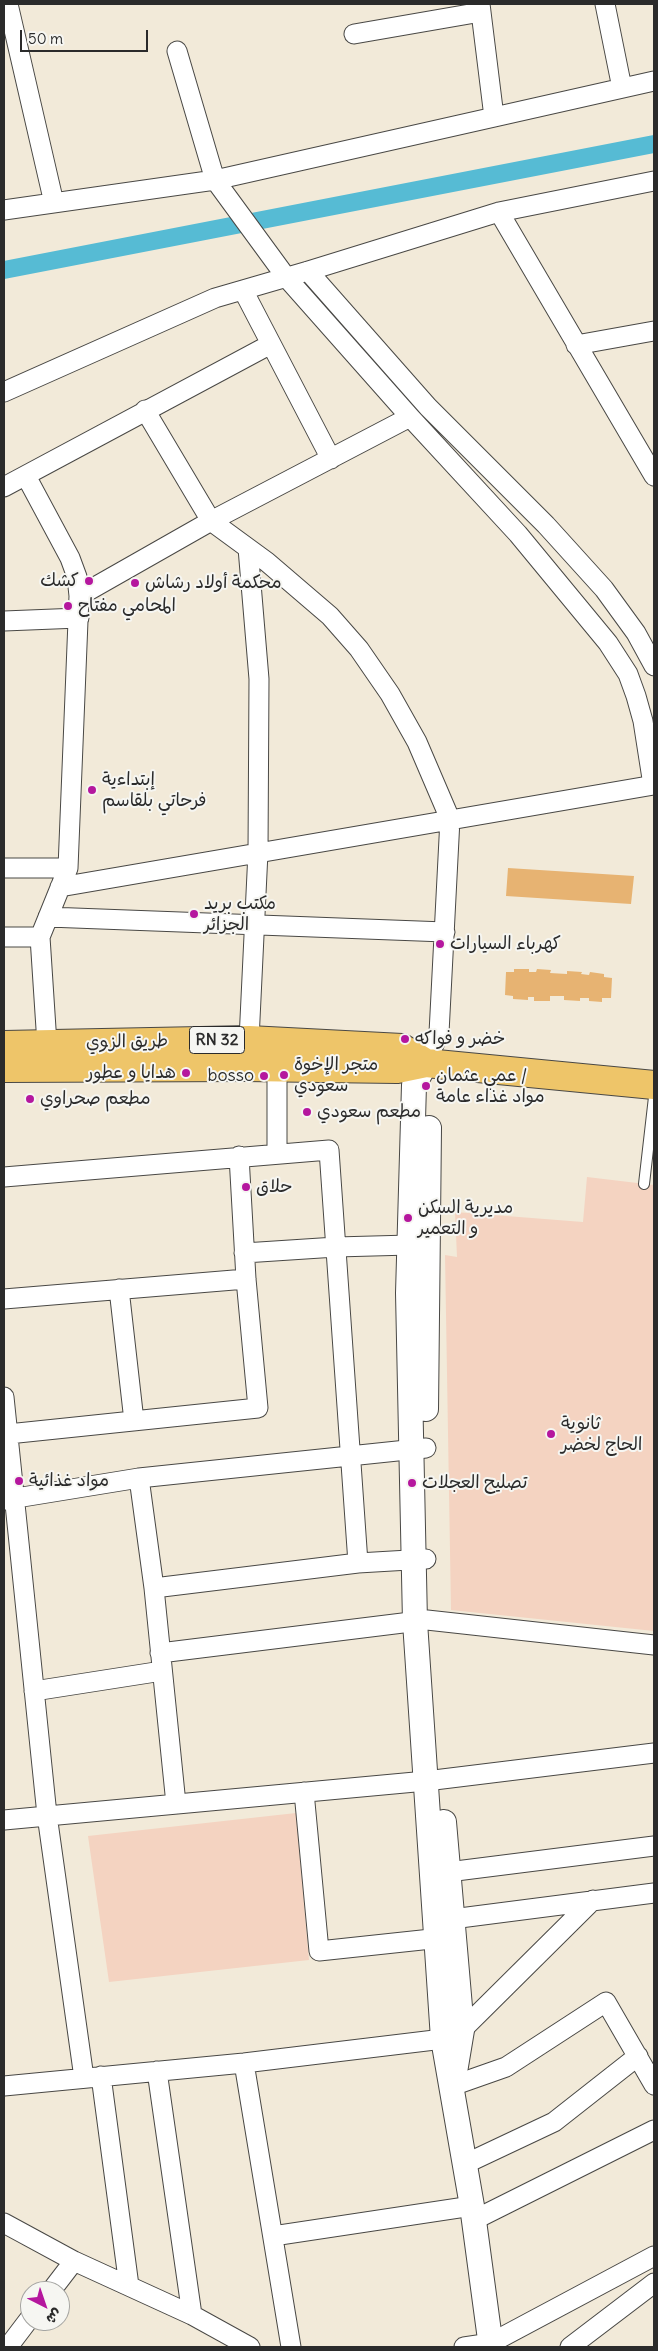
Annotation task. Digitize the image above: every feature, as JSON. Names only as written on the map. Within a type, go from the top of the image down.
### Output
[{"type":"main road","name":"طريق الزوي","points":[[4,1045],[249,1040],[402,1048],[426,1063]]},
{"type":"main road","name":"طريق الزوي","points":[[4,1068],[397,1069],[426,1063],[654,1086]]},
{"type":"street","points":[[8,4],[54,203]]},
{"type":"street","points":[[605,4],[622,88]]},
{"type":"street","points":[[354,34],[480,8],[494,117]]},
{"type":"street","points":[[60,887],[654,785],[643,721],[636,696],[628,674],[608,643],[518,534],[286,278],[215,180],[177,51]]},
{"type":"street","points":[[4,210],[215,180],[654,81]]},
{"type":"street","points":[[4,392],[215,298],[499,212],[654,182]]},
{"type":"street","points":[[499,212],[654,476]]},
{"type":"street","points":[[308,271],[428,407],[546,525],[604,589],[636,633],[654,666]]},
{"type":"street","points":[[243,290],[331,459]]},
{"type":"street","points":[[576,345],[654,331]]},
{"type":"street","points":[[4,487],[144,410],[271,344]]},
{"type":"street","points":[[144,410],[211,521],[248,548],[330,616],[359,649],[390,694],[416,742],[450,819],[438,1034],[426,1063],[429,1083],[419,1246],[418,1449],[421,1621],[447,1931],[453,2035],[452,2086],[491,2345]]},
{"type":"street","points":[[79,596],[211,521],[410,417]]},
{"type":"street","points":[[26,476],[70,558],[77,576],[79,596],[68,868],[40,937],[47,1044]]},
{"type":"street","points":[[248,548],[259,679],[258,852],[249,1040]]},
{"type":"street","points":[[4,621],[79,618]]},
{"type":"street","points":[[4,868],[68,868]]},
{"type":"street","points":[[48,917],[445,932]]},
{"type":"street","points":[[4,937],[40,937]]},
{"type":"street","points":[[277,1068],[277,1154]]},
{"type":"street","points":[[4,1177],[238,1156],[329,1150],[358,1563]]},
{"type":"street","points":[[8,1434],[258,1408],[246,1279],[238,1156]]},
{"type":"street","points":[[244,1253],[336,1247],[419,1246]]},
{"type":"street","points":[[4,1299],[246,1279]]},
{"type":"street","points":[[119,1289],[134,1421]]},
{"type":"street","points":[[4,1397],[8,1434],[9,1500],[34,1691],[47,1815],[129,2286]]},
{"type":"street","points":[[9,1500],[139,1478],[418,1449]]},
{"type":"street","points":[[139,1478],[154,1588],[176,1804]]},
{"type":"street","points":[[154,1588],[358,1563],[420,1560]]},
{"type":"street","points":[[34,1691],[161,1662],[421,1621],[654,1644]]},
{"type":"street","points":[[4,1820],[433,1780],[654,1753]]},
{"type":"street","points":[[433,1780],[448,1872],[447,1931]]},
{"type":"street","points":[[304,1792],[319,1951],[447,1931],[593,1900],[654,1893]]},
{"type":"street","points":[[448,1872],[654,1846]]},
{"type":"street","points":[[4,2086],[244,2063],[453,2035],[593,1900]]},
{"type":"street","points":[[452,2086],[506,2067],[606,2002],[654,2085]]},
{"type":"street","points":[[465,2164],[554,2122],[638,2056]]},
{"type":"street","points":[[244,2063],[291,2347]]},
{"type":"street","points":[[157,2071],[192,2315]]},
{"type":"street","points":[[272,2236],[472,2213],[654,2130]]},
{"type":"street","points":[[4,2223],[74,2261],[192,2315],[250,2347]]},
{"type":"street","points":[[464,2347],[491,2345],[654,2256]]},
{"type":"street","points":[[59,2281],[74,2261]]},
{"type":"street","points":[[570,2347],[654,2283]]},
{"type":"lane","points":[[644,1184],[654,1097]]},
{"type":"shaded area","name":"ثانوية الحاج لخضر","points":[[587,1177],[654,1185],[654,1631],[451,1610],[445,1255],[457,1257],[455,1212],[583,1222]]},
{"type":"shaded area","points":[[296,1813],[309,1960],[109,1982],[88,1836]]},
{"type":"building","points":[[508,868],[634,876],[631,904],[506,896]]},
{"type":"building","points":[[514,969],[529,969],[529,972],[536,972],[537,969],[551,970],[550,973],[567,974],[567,971],[582,972],[581,974],[589,975],[590,972],[604,974],[604,977],[612,978],[611,998],[602,998],[602,1002],[589,1001],[589,998],[580,998],[580,1001],[564,1000],[564,996],[550,996],[550,1001],[534,1001],[534,997],[528,997],[528,1000],[513,999],[513,996],[505,995],[506,972],[514,972]]},
{"type":"waterway","points":[[4,270],[654,144]]},
{"type":"place","name":"كشك","points":[[89,581]]},
{"type":"place","name":"محكمة أولاد رشاش","points":[[135,583]]},
{"type":"place","name":"المحامي مفتاح","points":[[68,606]]},
{"type":"place","name":"إبتداءية فرحاتي بلقاسم","points":[[92,790]]},
{"type":"place","name":"مكتب بريد الجزائر","points":[[194,914]]},
{"type":"place","name":"كهرباء السيارات","points":[[440,944]]},
{"type":"place","name":"خضر و فواكه","points":[[405,1039]]},
{"type":"place","name":"هدايا و عطور","points":[[186,1073]]},
{"type":"place","name":"متجر الإخوة سعودي","points":[[284,1075]]},
{"type":"place","name":"bosso","points":[[264,1076]]},
{"type":"place","name":"عمي عثمان / مواد غذاء عامة","points":[[426,1086]]},
{"type":"place","name":"مطعم صحراوي","points":[[30,1099]]},
{"type":"place","name":"مطعم سعودي","points":[[307,1112]]},
{"type":"place","name":"حلاق","points":[[246,1187]]},
{"type":"place","name":"مديرية السكن و التعمير","points":[[408,1218]]},
{"type":"place","name":"ثانوية الحاج لخضر","points":[[551,1434]]},
{"type":"place","name":"مواد غذائية","points":[[19,1481]]},
{"type":"place","name":"تصليح العجلات","points":[[412,1483]]}]
